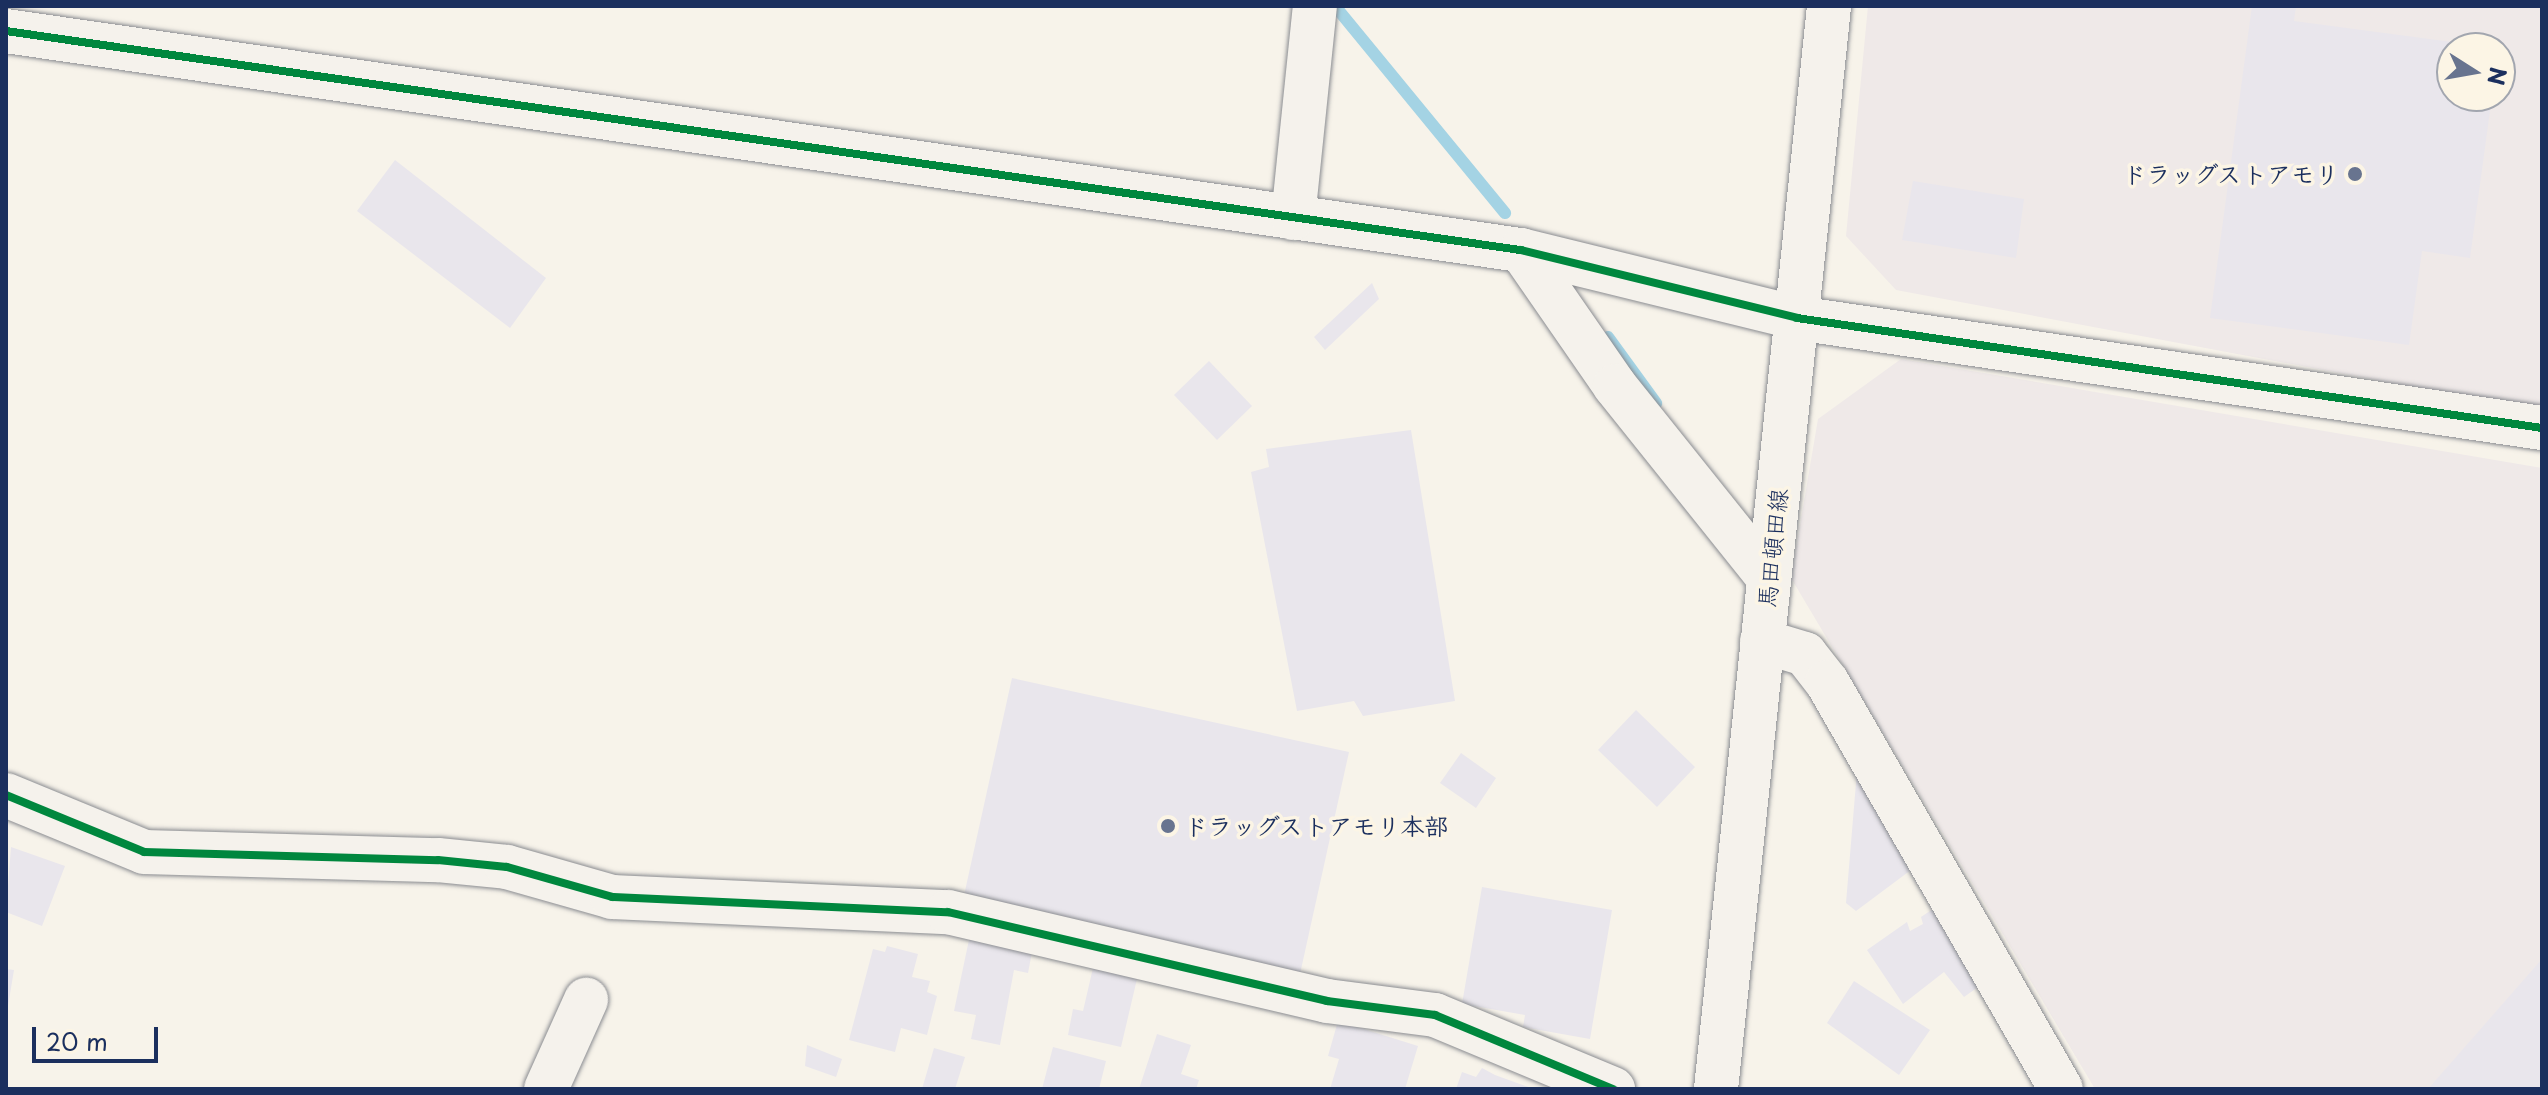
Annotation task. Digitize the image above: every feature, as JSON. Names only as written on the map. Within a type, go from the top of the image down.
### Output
[{"type":"street","name":"馬田頓田線","points":[[1716,1089],[1829,6]]},
{"type":"street","points":[[1293,218],[1314,12]]},
{"type":"street","points":[[6,31],[1521,250],[1797,318],[2542,428]]},
{"type":"street","points":[[1521,250],[1615,386],[1769,578]]},
{"type":"street","points":[[1762,641],[1805,654],[1827,682],[2061,1089]]},
{"type":"street","points":[[6,795],[144,852],[438,860],[507,867],[612,897],[948,912],[1327,1001],[1435,1015],[1613,1089]]},
{"type":"street","points":[[546,1089],[586,1000]]},
{"type":"shaded area","points":[[1868,6],[2542,6],[2542,411],[1896,290],[1846,236]]},
{"type":"shaded area","points":[[1901,359],[2542,468],[2542,1089],[2095,1089],[1791,578],[1818,419]]},
{"type":"building","name":"ドラッグストアモリ","points":[[2252,6],[2296,6],[2294,21],[2436,40],[2436,112],[2490,112],[2470,258],[2422,251],[2409,345],[2210,318]]},
{"type":"building","points":[[395,160],[546,278],[510,328],[357,211]]},
{"type":"building","points":[[1913,181],[2024,199],[2016,258],[1902,240]]},
{"type":"building","points":[[1372,283],[1379,299],[1325,350],[1314,337]]},
{"type":"building","points":[[1209,361],[1252,406],[1217,440],[1174,395]]},
{"type":"building","points":[[1411,430],[1455,701],[1363,716],[1354,701],[1297,711],[1251,472],[1269,467],[1266,449]]},
{"type":"building","points":[[1012,678],[1349,752],[1300,974],[963,900]]},
{"type":"building","points":[[1636,710],[1695,767],[1657,807],[1598,750]]},
{"type":"building","points":[[1461,753],[1496,778],[1476,808],[1440,783]]},
{"type":"building","points":[[1857,771],[1919,864],[1856,911],[1846,903]]},
{"type":"building","points":[[11,847],[65,866],[42,926],[6,912]]},
{"type":"building","points":[[1482,887],[1612,910],[1590,1039],[1523,1027],[1525,1015],[1462,1004]]},
{"type":"building","points":[[1936,907],[1985,982],[1964,997],[1944,972],[1903,1004],[1867,950],[1907,922],[1910,931],[1923,924],[1921,917]]},
{"type":"building","points":[[970,935],[1033,947],[1028,973],[1014,970],[1000,1045],[971,1039],[976,1015],[954,1011]]},
{"type":"building","points":[[887,946],[918,954],[912,977],[930,981],[927,992],[937,996],[927,1035],[901,1028],[895,1052],[849,1040],[873,949],[885,952]]},
{"type":"building","points":[[2542,959],[2542,1089],[2428,1089]]},
{"type":"building","points":[[1093,968],[1137,979],[1121,1047],[1068,1035],[1073,1009],[1083,1011]]},
{"type":"building","points":[[6,969],[14,970],[8,1006],[6,1006]]},
{"type":"building","points":[[1854,981],[1930,1030],[1899,1075],[1827,1023]]},
{"type":"building","points":[[1338,1021],[1418,1046],[1405,1089],[1330,1089],[1339,1059],[1328,1056]]},
{"type":"building","points":[[1157,1034],[1191,1045],[1181,1074],[1199,1080],[1196,1089],[1139,1089]]},
{"type":"building","points":[[807,1045],[842,1059],[836,1077],[805,1066]]},
{"type":"building","points":[[1053,1047],[1106,1061],[1099,1089],[1042,1089]]},
{"type":"building","points":[[934,1048],[965,1057],[955,1089],[922,1089]]},
{"type":"building","points":[[1482,1068],[1534,1089],[1456,1089],[1462,1072],[1476,1077]]},
{"type":"waterway","points":[[1335,6],[1505,213]]},
{"type":"waterway","points":[[1608,337],[1656,403]]},
{"type":"cycle path","points":[[6,31],[1521,250],[1797,318],[2542,428]]},
{"type":"cycle path","points":[[6,795],[144,852],[438,860],[507,867],[612,897],[948,912],[1327,1001],[1435,1015],[1613,1089]]},
{"type":"place","name":"ドラッグストアモリ","points":[[2355,174]]},
{"type":"place","name":"ドラッグストアモリ本部","points":[[1168,826]]}]
